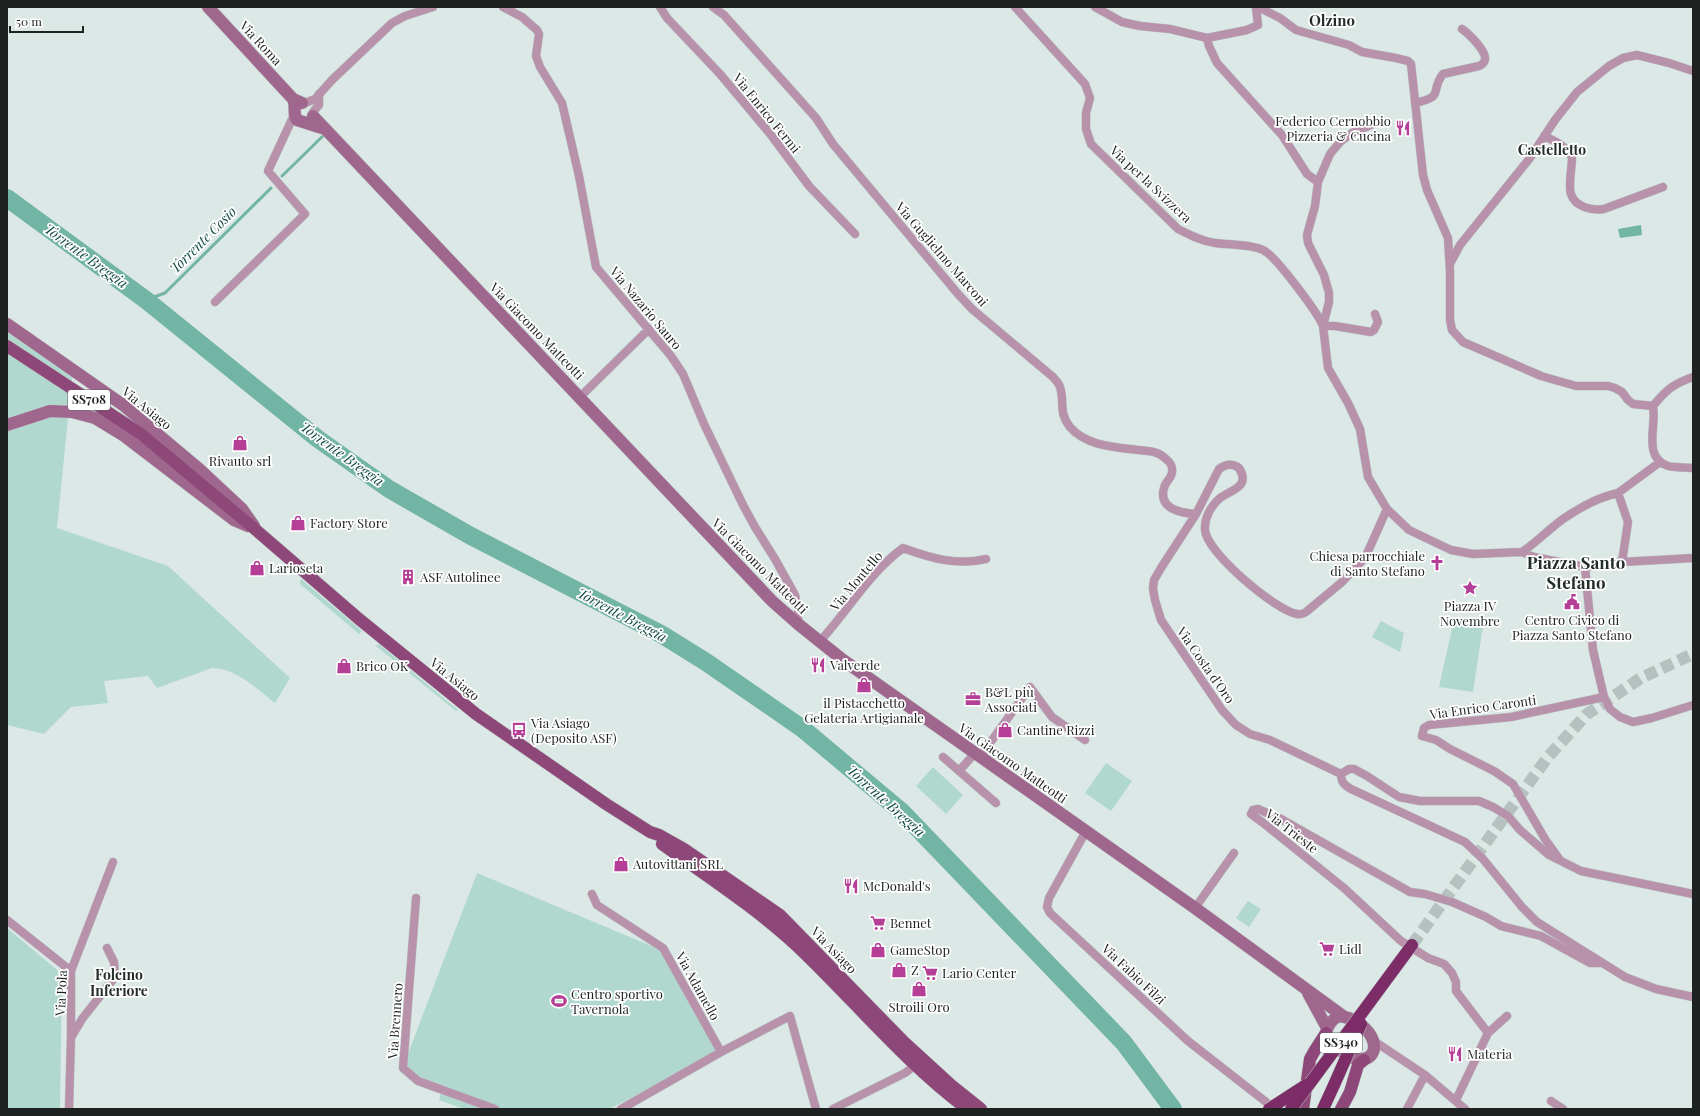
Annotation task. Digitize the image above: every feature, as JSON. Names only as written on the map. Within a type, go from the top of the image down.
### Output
[{"type":"highway","name":"SS340","points":[[1291,1109],[1370,1004],[1412,945]]},
{"type":"highway","points":[[1323,1109],[1370,1004]]},
{"type":"highway","name":"SS340","points":[[1269,1109],[1312,1081]]},
{"type":"main road","name":"SS708","points":[[7,346],[141,434],[256,530]]},
{"type":"main road","name":"Via Asiago","points":[[256,530],[359,619],[472,711],[650,832],[659,835],[684,849],[780,915],[904,1042],[951,1085],[982,1109]]},
{"type":"main road","name":"Via Asiago","points":[[650,832],[655,840],[770,922],[796,946],[914,1066],[967,1109]]},
{"type":"main road","points":[[1302,1109],[1310,1060],[1327,1030]]},
{"type":"main road","points":[[1341,1109],[1350,1092],[1358,1065],[1370,1051]]},
{"type":"street","name":"Via Roma","points":[[208,7],[303,110],[326,131]]},
{"type":"street","points":[[215,302],[305,214],[268,171],[303,110],[315,100],[319,94],[392,23],[405,16],[433,7]]},
{"type":"street","name":"Via Nazario Sauro","points":[[503,7],[522,17],[537,30],[539,34],[536,56],[540,67],[562,103],[579,176],[596,267],[671,356],[683,374],[704,424],[743,505],[776,559],[795,595],[798,610],[798,624]]},
{"type":"street","name":"Via Enrico Fermi","points":[[660,7],[667,18],[730,86],[771,135],[809,186],[854,234]]},
{"type":"street","name":"Via Guglielmo Marconi","points":[[714,7],[724,15],[816,118],[833,144],[972,309],[1053,377],[1060,386],[1063,416],[1070,427],[1082,437],[1094,443],[1150,450],[1160,454],[1171,464],[1172,471],[1164,488],[1164,498],[1166,504],[1179,512],[1196,514]]},
{"type":"street","name":"Via per la Svizzera","points":[[1015,7],[1085,84],[1090,98],[1086,113],[1086,129],[1091,144],[1178,229],[1196,238],[1214,243],[1264,250],[1278,263],[1313,309],[1323,326]]},
{"type":"street","points":[[1095,7],[1122,22],[1140,26],[1170,29],[1207,38],[1247,30],[1258,24],[1256,7]]},
{"type":"street","points":[[1256,7],[1280,18],[1296,30],[1349,46],[1362,52],[1408,61],[1411,64],[1422,175],[1448,238],[1450,265],[1450,320],[1452,330],[1463,342],[1541,376],[1576,386],[1608,386],[1616,388],[1633,404],[1653,406]]},
{"type":"street","points":[[1415,103],[1430,100],[1437,91],[1437,83],[1443,74],[1479,66],[1484,63],[1484,54],[1471,35],[1462,29]]},
{"type":"street","points":[[1207,38],[1217,63],[1282,135],[1307,174],[1318,182]]},
{"type":"street","points":[[1450,265],[1460,245],[1530,158],[1544,136],[1577,92],[1609,66],[1623,58],[1637,55],[1669,63],[1693,72]]},
{"type":"street","points":[[303,110],[319,105],[319,94]]},
{"type":"street","points":[[1373,124],[1352,133],[1341,141],[1330,154],[1318,182],[1315,206],[1307,234],[1308,243],[1324,275],[1329,293],[1329,302],[1323,326],[1328,368],[1348,403],[1360,430],[1368,477],[1387,509],[1409,530],[1451,550],[1474,554],[1522,552],[1534,558],[1585,567],[1622,562],[1693,558]]},
{"type":"street","name":"Via Giacomo Matteotti","points":[[326,131],[580,397],[767,596],[798,624],[843,660],[1195,908],[1343,1016]]},
{"type":"street","points":[[1544,136],[1563,146],[1570,153],[1572,158],[1570,193],[1574,200],[1589,209],[1604,209],[1663,187]]},
{"type":"street","points":[[1323,326],[1335,326],[1371,332],[1374,330],[1378,322],[1375,314]]},
{"type":"street","name":"Via Asiago","points":[[7,324],[123,405],[198,468],[242,508],[256,530]]},
{"type":"street","name":"SS708","points":[[7,328],[20,333]]},
{"type":"street","points":[[580,397],[649,329]]},
{"type":"street","points":[[1693,377],[1677,383],[1661,396],[1653,406],[1655,421],[1651,440],[1655,456],[1660,462],[1669,466],[1693,468]]},
{"type":"street","name":"Via Asiago","points":[[7,424],[50,411],[82,414],[106,424],[234,520],[256,530]]},
{"type":"street","name":"SS708","points":[[7,416],[50,411]]},
{"type":"street","points":[[1522,552],[1538,541],[1562,519],[1578,509],[1618,493],[1660,462]]},
{"type":"street","name":"Via Costa d'Oro","points":[[1340,774],[1270,740],[1250,734],[1236,725],[1222,710],[1161,620],[1155,600],[1154,580],[1196,514],[1219,469],[1224,465],[1230,464],[1239,468],[1243,476],[1241,485],[1220,499],[1210,510],[1205,522],[1204,532],[1210,543],[1233,571],[1267,598],[1293,613],[1302,614],[1342,582],[1365,558],[1387,509]]},
{"type":"street","points":[[1618,493],[1628,522],[1622,562]]},
{"type":"street","name":"Via Montello","points":[[820,641],[877,572],[889,559],[903,548],[938,560],[974,562],[986,559]]},
{"type":"street","points":[[1585,567],[1594,650],[1606,703],[1615,714],[1633,722],[1652,718],[1693,705]]},
{"type":"street","points":[[959,771],[978,755],[1030,687],[1052,717],[1085,740]]},
{"type":"street","name":"Via Enrico Caronti","points":[[1562,863],[1545,839],[1513,784],[1494,770],[1450,749],[1436,740],[1422,736],[1424,728],[1429,725],[1511,717],[1604,697]]},
{"type":"street","points":[[943,758],[996,803]]},
{"type":"street","points":[[1693,894],[1596,875],[1581,871],[1562,863],[1549,855],[1520,830],[1508,816],[1479,801],[1420,801],[1399,798],[1354,769],[1348,769],[1340,774],[1344,785],[1465,842],[1483,858],[1522,907],[1537,922],[1625,977],[1656,989],[1693,997]]},
{"type":"street","name":"Via Trieste","points":[[1488,1033],[1456,991],[1456,982],[1452,973],[1444,964],[1428,958],[1401,941],[1344,888],[1255,818],[1251,814],[1253,810],[1258,809],[1281,819],[1410,892],[1425,894],[1452,902],[1486,917],[1501,926],[1541,936],[1590,963],[1602,963]]},
{"type":"street","name":"Via Fabio Filzi","points":[[1086,831],[1049,898],[1047,907],[1050,913],[1188,1040],[1275,1109]]},
{"type":"street","points":[[1195,908],[1234,853]]},
{"type":"street","name":"Via Pola","points":[[69,1109],[72,971],[113,862]]},
{"type":"street","name":"Via Adamello","points":[[592,894],[597,906],[663,948],[721,1052]]},
{"type":"street","name":"Via Brennero","points":[[416,898],[403,1068],[418,1081],[494,1109]]},
{"type":"street","points":[[7,920],[72,971]]},
{"type":"street","points":[[71,1037],[82,1019],[115,977],[114,962],[106,948]]},
{"type":"street","name":"Via Giacomo Matteotti","points":[[1300,985],[1315,1004],[1327,1030]]},
{"type":"street","points":[[621,1109],[721,1052],[790,1016],[816,1109]]},
{"type":"street","points":[[1370,1051],[1369,1031],[1354,1020],[1343,1016],[1334,1018],[1327,1030],[1332,1044],[1341,1051],[1352,1058],[1370,1051],[1396,1055],[1425,1075],[1465,1109]]},
{"type":"street","points":[[1456,1100],[1488,1033],[1507,1016]]},
{"type":"street","points":[[833,1109],[905,1073],[914,1066],[924,1063],[928,1065]]},
{"type":"street","points":[[1407,1109],[1425,1075]]},
{"type":"street","points":[[1551,1101],[1563,1109]]},
{"type":"shaded area","points":[[1641,225],[1642,235],[1620,238],[1618,229]]},
{"type":"shaded area","points":[[7,328],[73,368],[57,528],[168,566],[290,678],[275,703],[238,675],[221,669],[212,668],[157,688],[148,676],[104,681],[108,703],[71,707],[44,734],[7,725]]},
{"type":"shaded area","points":[[301,579],[362,631],[359,634],[300,584]]},
{"type":"shaded area","points":[[1454,620],[1483,626],[1473,692],[1439,687]]},
{"type":"shaded area","points":[[1381,621],[1404,633],[1400,652],[1372,637]]},
{"type":"shaded area","points":[[379,644],[458,710],[456,711],[376,646]]},
{"type":"shaded area","points":[[1106,763],[1132,781],[1111,811],[1085,793]]},
{"type":"shaded area","points":[[933,767],[963,795],[946,814],[916,786]]},
{"type":"shaded area","name":"Centro sportivo Tavernola","points":[[477,873],[661,950],[719,1053],[609,1109],[464,1109],[439,1100],[442,1089],[418,1079],[405,1068],[406,1059]]},
{"type":"shaded area","points":[[1248,901],[1261,909],[1249,927],[1236,918]]},
{"type":"shaded area","points":[[7,928],[62,974],[60,1109],[7,1109]]},
{"type":"waterway","name":"Torrente Cosio","points":[[282,176],[326,133]]},
{"type":"waterway","name":"Torrente Cosio","points":[[146,300],[165,293],[271,188]]},
{"type":"waterway","name":"Torrente Breggia","points":[[7,198],[146,300],[318,439],[389,489],[469,535],[661,634],[706,662],[803,729],[902,812],[1124,1043],[1173,1109]]},
{"type":"tunnel","points":[[1412,945],[1547,758],[1587,714],[1641,678],[1693,654]]},
{"type":"place","name":"Federico Cernobbio Pizzeria & Cucina","points":[[1403,128]]},
{"type":"place","name":"Rivauto srl","points":[[240,443]]},
{"type":"place","name":"Factory Store","points":[[298,523]]},
{"type":"place","name":"Chiesa parrocchiale di Santo Stefano","points":[[1437,563]]},
{"type":"place","name":"Larioseta","points":[[257,568]]},
{"type":"place","name":"ASF Autolinee","points":[[408,577]]},
{"type":"place","name":"Piazza IV Novembre","points":[[1470,588]]},
{"type":"place","name":"Centro Civico di Piazza Santo Stefano","points":[[1572,602]]},
{"type":"place","name":"Valverde","points":[[818,665]]},
{"type":"place","name":"Brico OK","points":[[344,666]]},
{"type":"place","name":"il Pistacchetto Gelateria Artigianale","points":[[864,685]]},
{"type":"place","name":"B&L più Associati","points":[[973,699]]},
{"type":"place","name":"Via Asiago (Deposito ASF)","points":[[519,730]]},
{"type":"place","name":"Cantine Rizzi","points":[[1005,730]]},
{"type":"place","name":"Autovittani SRL","points":[[621,864]]},
{"type":"place","name":"McDonald's","points":[[851,886]]},
{"type":"place","name":"Bennet","points":[[878,923]]},
{"type":"place","name":"Lidl","points":[[1327,949]]},
{"type":"place","name":"GameStop","points":[[878,950]]},
{"type":"place","name":"Z","points":[[899,970]]},
{"type":"place","name":"Lario Center","points":[[930,973]]},
{"type":"place","name":"Stroili Oro","points":[[919,989]]},
{"type":"place","name":"Centro sportivo Tavernola","points":[[559,1001]]},
{"type":"place","name":"Materia","points":[[1455,1054]]},
{"type":"district","name":"Olzino","points":[[1332,21]]},
{"type":"district","name":"Castelletto","points":[[1552,150]]},
{"type":"district","name":"Piazza Santo Stefano","points":[[1576,573]]},
{"type":"district","name":"Folcino Inferiore","points":[[119,984]]}]
